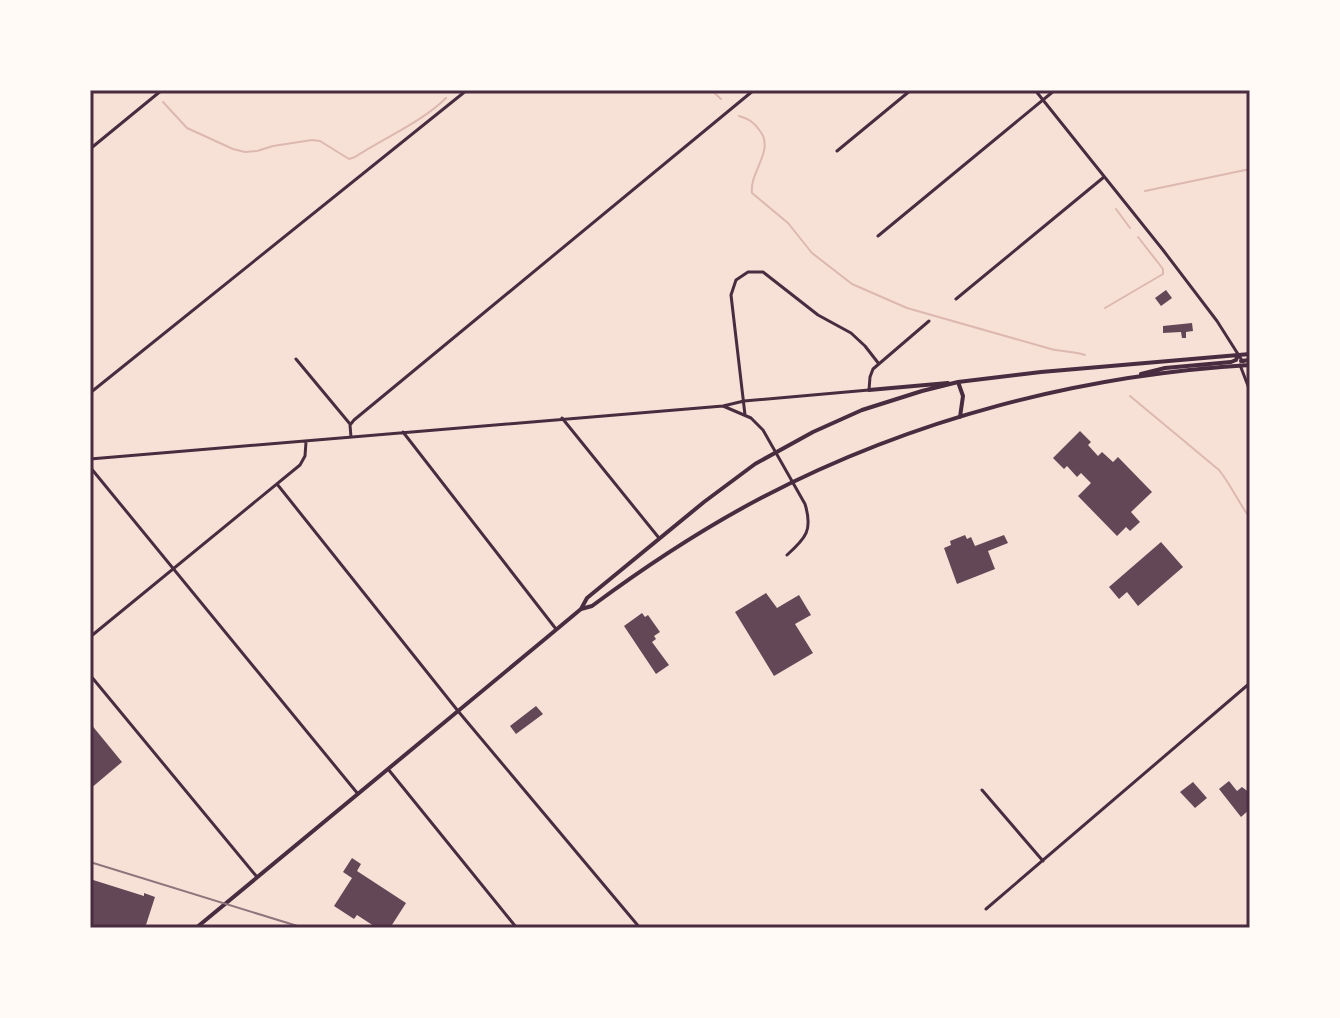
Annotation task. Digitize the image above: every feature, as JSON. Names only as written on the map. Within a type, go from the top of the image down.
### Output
[{"type":"main road","points":[[869,390],[1250,354]]},
{"type":"main road","points":[[1123,379],[1157,369],[1231,362],[1238,355]]},
{"type":"main road","points":[[581,609],[592,606],[720,520],[793,481],[869,448],[960,417],[1027,399],[1123,379],[1250,364]]},
{"type":"main road","points":[[958,382],[963,396],[960,417]]},
{"type":"main road","points":[[196,928],[581,609],[587,598],[731,481],[776,452],[862,410],[958,382]]},
{"type":"street","points":[[90,149],[162,90]]},
{"type":"street","points":[[90,393],[467,90]]},
{"type":"street","points":[[350,425],[754,90]]},
{"type":"street","points":[[837,151],[911,90]]},
{"type":"street","points":[[1035,90],[1217,321],[1238,355],[1250,391]]},
{"type":"street","points":[[878,236],[1055,90]]},
{"type":"street","points":[[956,299],[1105,176]]},
{"type":"street","points":[[745,415],[731,295],[736,280],[748,272],[763,272],[818,315],[851,333],[879,364]]},
{"type":"street","points":[[90,459],[723,406],[744,401],[869,390],[871,373],[929,321]]},
{"type":"street","points":[[296,359],[350,425],[351,437]]},
{"type":"street","points":[[723,406],[745,415],[763,430],[805,504],[809,525],[807,534],[787,555]]},
{"type":"street","points":[[562,418],[659,538]]},
{"type":"street","points":[[403,432],[556,629]]},
{"type":"street","points":[[90,637],[303,461],[306,441]]},
{"type":"street","points":[[90,467],[358,794]]},
{"type":"street","points":[[277,484],[458,711],[640,928]]},
{"type":"street","points":[[90,675],[257,877]]},
{"type":"street","points":[[986,909],[1250,683]]},
{"type":"street","points":[[388,769],[516,927]]},
{"type":"street","points":[[982,790],[1043,861]]},
{"type":"building","points":[[1166,290],[1172,298],[1161,306],[1155,298]]},
{"type":"building","points":[[1192,323],[1193,331],[1186,332],[1186,338],[1182,338],[1181,332],[1163,333],[1163,326]]},
{"type":"building","points":[[1080,431],[1091,442],[1088,445],[1098,456],[1102,452],[1113,462],[1118,457],[1152,492],[1131,512],[1140,522],[1130,531],[1126,527],[1117,536],[1078,496],[1091,483],[1081,473],[1077,477],[1067,466],[1064,469],[1053,458]]},
{"type":"building","points":[[965,535],[967,539],[971,537],[975,546],[1004,535],[1008,543],[988,551],[995,569],[957,584],[944,548],[951,545],[950,541]]},
{"type":"building","points":[[1161,542],[1183,567],[1138,606],[1127,592],[1119,599],[1109,587]]},
{"type":"building","points":[[766,593],[777,608],[799,595],[811,615],[795,624],[813,653],[774,676],[735,612]]},
{"type":"building","points":[[642,613],[645,617],[648,615],[660,632],[652,642],[669,665],[656,674],[624,626]]},
{"type":"building","points":[[536,706],[543,714],[516,734],[510,726]]},
{"type":"building","points":[[90,723],[122,762],[90,789]]},
{"type":"building","points":[[1229,781],[1237,791],[1242,787],[1250,793],[1250,809],[1241,817],[1219,789]]},
{"type":"building","points":[[1193,782],[1207,798],[1195,808],[1180,792]]},
{"type":"building","points":[[352,858],[361,864],[357,871],[406,903],[390,928],[377,928],[357,915],[354,919],[334,906],[352,878],[343,872]]},
{"type":"building","points":[[90,879],[155,897],[145,928],[90,928]]},
{"type":"waterway","points":[[711,90],[721,99]]},
{"type":"waterway","points":[[163,102],[187,128],[233,149],[257,151],[312,140],[320,141],[349,159],[414,122],[446,98]]},
{"type":"waterway","points":[[739,116],[753,123],[764,138],[765,146],[752,193],[788,223],[812,253],[852,284],[907,308],[1051,349],[1085,355]]},
{"type":"waterway","points":[[1145,191],[1250,169]]},
{"type":"waterway","points":[[1116,209],[1130,228]]},
{"type":"waterway","points":[[1105,308],[1163,274],[1163,269],[1138,237]]},
{"type":"waterway","points":[[1130,396],[1219,470],[1250,518]]},
{"type":"railway","points":[[90,862],[304,928]]}]
